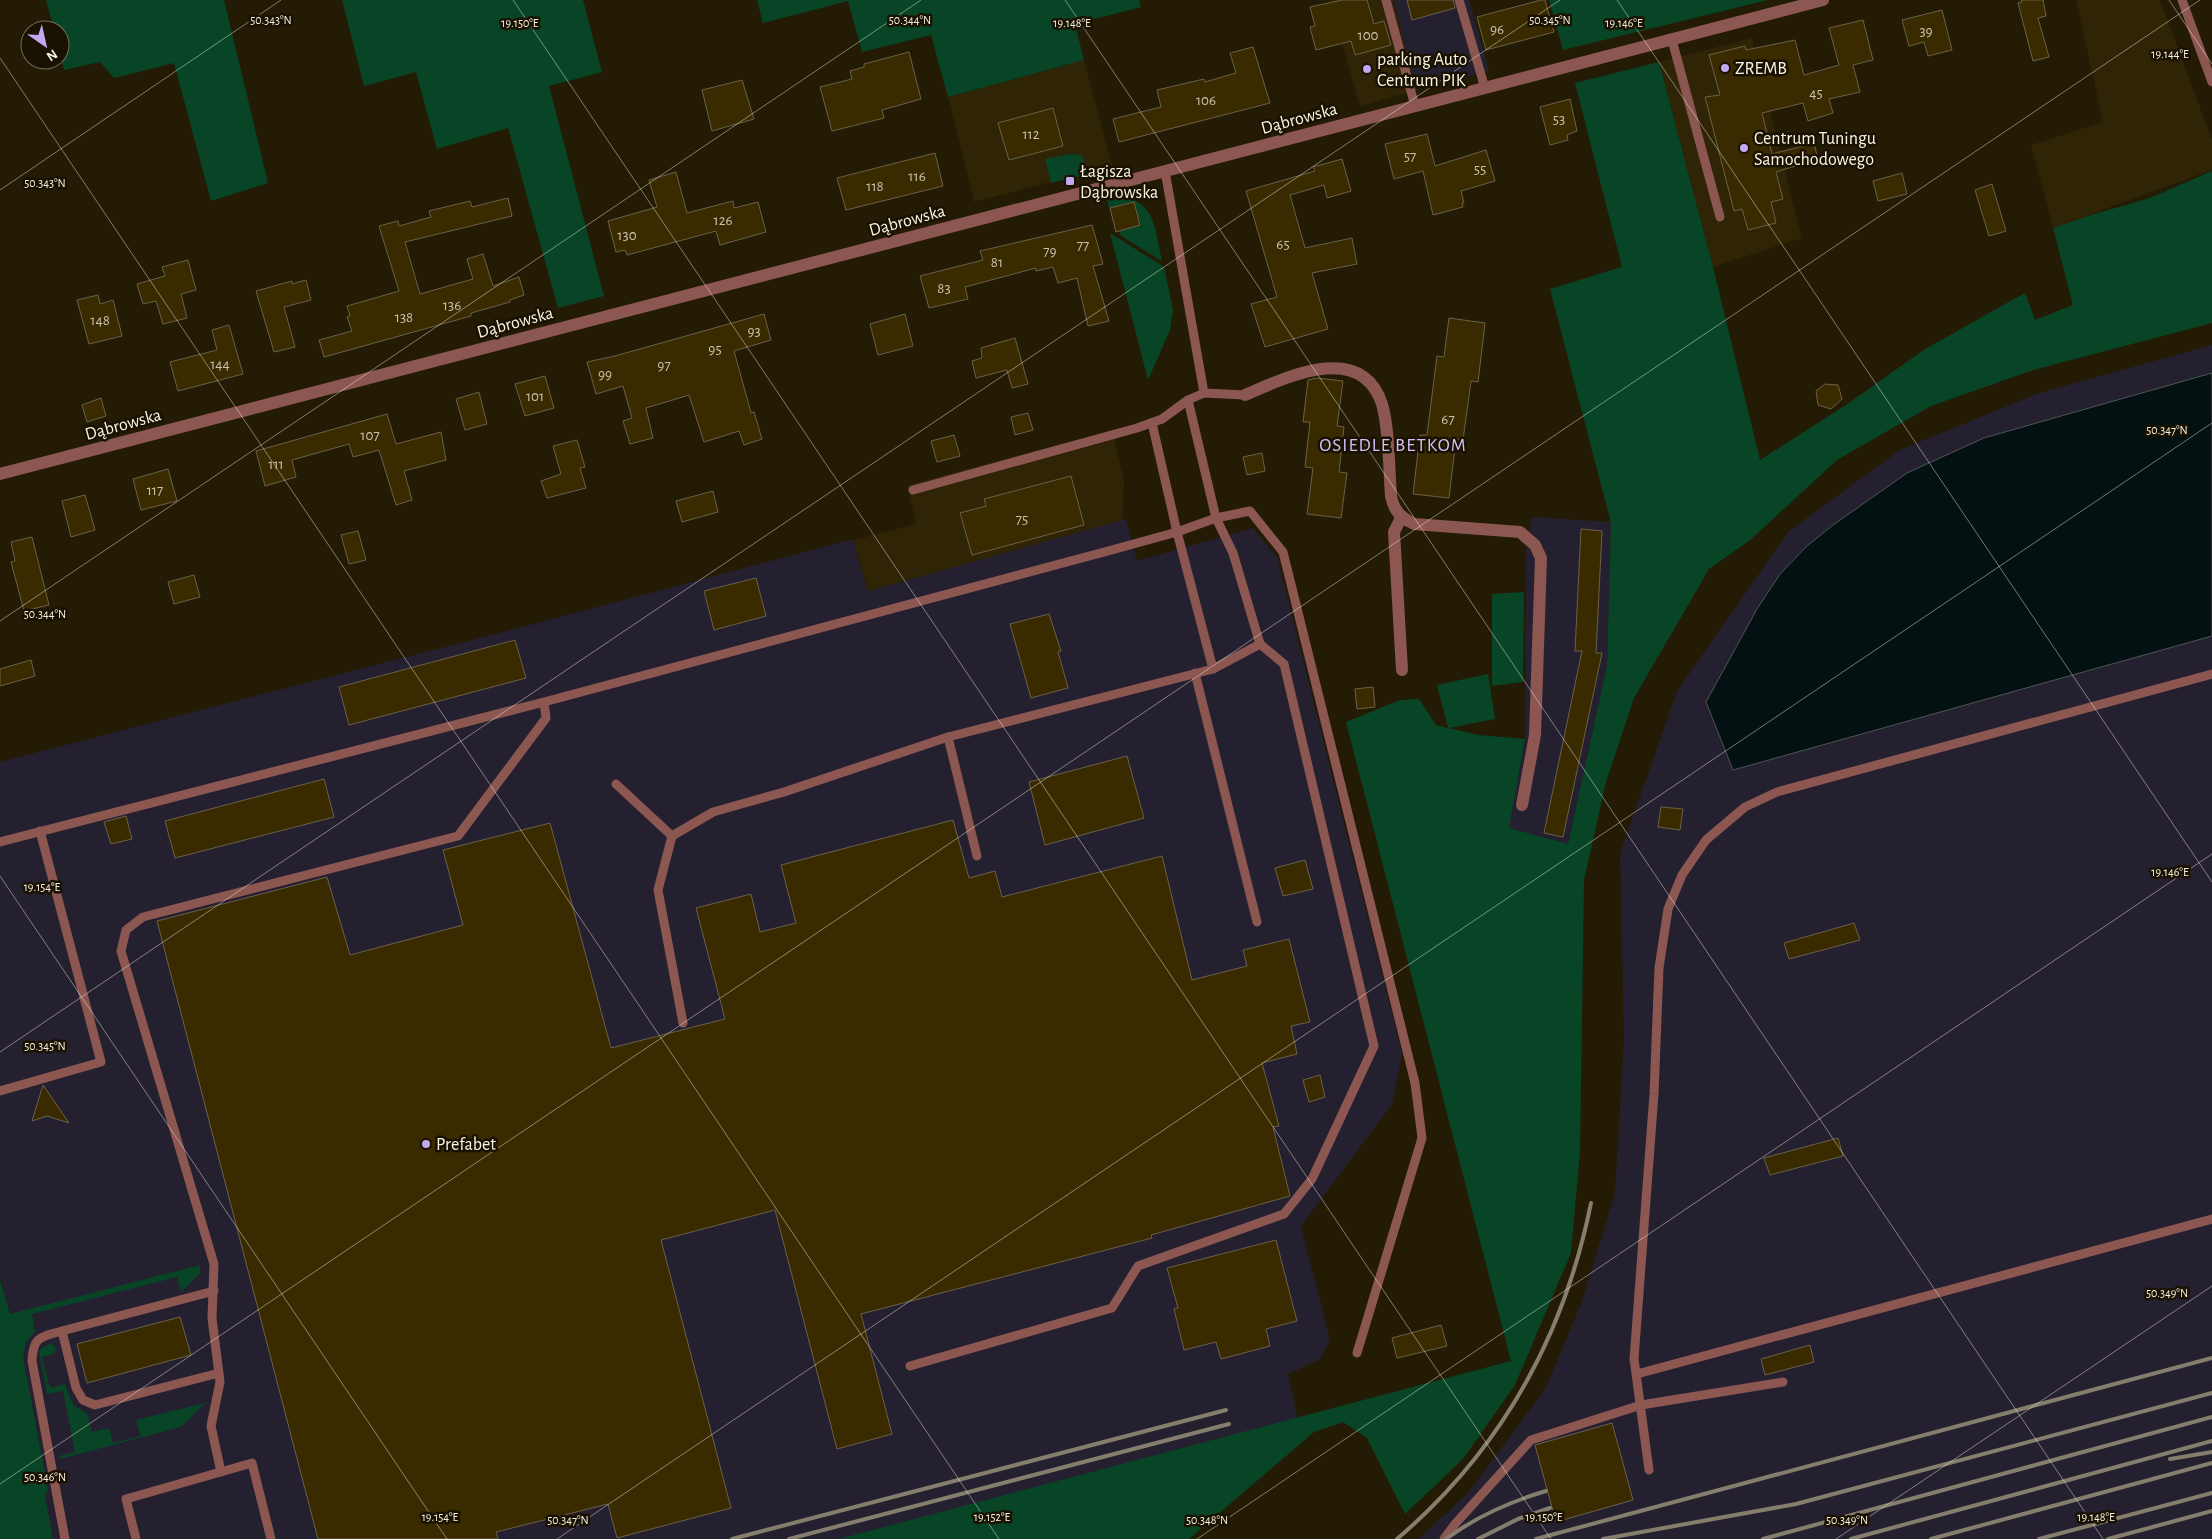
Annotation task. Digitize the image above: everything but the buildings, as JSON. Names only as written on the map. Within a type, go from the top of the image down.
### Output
[{"type":"street","name":"Dąbrowska","points":[[0,474],[1823,0]]},
{"type":"street","points":[[1245,395],[1292,375],[1318,367],[1356,373],[1370,383],[1377,393],[1383,408],[1391,496],[1393,507],[1401,518],[1414,524],[1520,532],[1535,544],[1541,558],[1535,735],[1522,805]]},
{"type":"street","points":[[1401,518],[1394,532],[1402,670]]},
{"type":"lane","points":[[1386,0],[1415,106]]},
{"type":"lane","points":[[1459,0],[1485,88]]},
{"type":"lane","points":[[2182,0],[2212,82]]},
{"type":"lane","points":[[1672,40],[1720,217]]},
{"type":"lane","points":[[1165,171],[1204,393]]},
{"type":"lane","points":[[913,490],[1162,420],[1188,400],[1204,393],[1245,395]]},
{"type":"lane","points":[[910,1366],[1112,1308],[1138,1266],[1284,1214],[1312,1179],[1374,1046],[1284,664],[1260,644],[1233,553],[1216,518],[1188,400]]},
{"type":"lane","points":[[1152,423],[1177,532],[1213,669]]},
{"type":"lane","points":[[0,842],[544,702],[1177,532],[1216,518],[1250,511],[1283,552],[1415,1083],[1422,1138],[1357,1354]]},
{"type":"lane","points":[[683,1023],[658,890],[672,836],[713,812],[784,792],[948,737],[1213,669],[1260,644]]},
{"type":"lane","points":[[1195,673],[1257,922]]},
{"type":"lane","points":[[1649,1470],[1634,1359],[1654,1094],[1659,968],[1668,910],[1682,875],[1706,840],[1745,807],[1777,792],[2212,674]]},
{"type":"lane","points":[[221,1472],[212,1426],[220,1382],[212,1318],[214,1264],[121,952],[126,930],[143,917],[458,836],[546,718],[544,702]]},
{"type":"lane","points":[[948,737],[978,856]]},
{"type":"lane","points":[[616,784],[672,836]]},
{"type":"lane","points":[[0,1091],[101,1062],[40,831]]},
{"type":"lane","points":[[1637,1374],[2212,1219]]},
{"type":"lane","points":[[65,1539],[32,1361],[35,1344],[39,1337],[214,1291]]},
{"type":"lane","points":[[62,1331],[76,1388],[83,1400],[95,1405],[219,1373]]},
{"type":"lane","points":[[1444,1539],[1455,1524],[1531,1440],[1641,1404],[1783,1382]]},
{"type":"lane","points":[[136,1539],[126,1499],[252,1463],[271,1539]]},
{"type":"shaded area","points":[[1330,0],[1393,0],[1417,90],[1360,106]]},
{"type":"shaded area","points":[[1393,0],[1469,0],[1489,71],[1417,90]]},
{"type":"shaded area","points":[[2076,0],[2160,0],[2212,140],[2212,170],[2053,228],[2031,145],[2103,122]]},
{"type":"shaded area","points":[[1752,38],[1802,238],[1713,267],[1659,62]]},
{"type":"shaded area","points":[[1084,60],[1112,166],[974,202],[948,97]]},
{"type":"shaded area","points":[[2212,345],[2212,1539],[1418,1539],[1468,1493],[1545,1389],[1581,1304],[1615,1193],[1624,1038],[1620,854],[1677,691],[1789,531],[1900,450],[2039,393]]},
{"type":"shaded area","points":[[2212,373],[2212,636],[1733,770],[1706,702],[1757,609],[1780,574],[1807,546],[1833,525],[1907,473],[1984,438]]},
{"type":"shaded area","points":[[1112,430],[1124,481],[1122,524],[868,591],[854,540],[916,524],[907,485]]},
{"type":"shaded area","points":[[1531,517],[1611,522],[1607,666],[1568,844],[1509,828],[1525,739],[1526,553]]},
{"type":"shaded area","points":[[1126,519],[1137,561],[1253,528],[1277,557],[1402,1053],[1393,1103],[1301,1226],[1330,1340],[1319,1360],[1288,1374],[1298,1420],[841,1539],[53,1539],[10,1314],[0,1280],[0,762],[853,539],[868,591]]},
{"type":"green space","points":[[46,0],[224,0],[268,183],[211,201],[174,63],[114,78],[100,62],[70,69],[70,20],[51,20]]},
{"type":"green space","points":[[342,0],[583,0],[602,72],[549,86],[604,296],[558,308],[508,128],[437,149],[416,72],[364,86]]},
{"type":"green space","points":[[757,0],[1139,0],[1141,7],[1075,24],[1084,60],[948,97],[931,35],[862,52],[848,1],[763,23]]},
{"type":"green space","points":[[1549,0],[1768,0],[1563,50]]},
{"type":"green space","points":[[1659,62],[1713,267],[1760,460],[1846,405],[1925,349],[2025,293],[2035,320],[2073,305],[2053,228],[2150,198],[2212,171],[2212,323],[2033,370],[1931,406],[1837,460],[1749,541],[1709,569],[1634,698],[1606,782],[1584,880],[1580,1152],[1571,1253],[1515,1385],[1463,1459],[1405,1514],[1367,1438],[1343,1422],[1314,1432],[1189,1539],[839,1539],[1511,1361],[1346,722],[1400,700],[1419,699],[1436,725],[1448,728],[1437,685],[1488,674],[1495,719],[1449,728],[1478,735],[1525,739],[1509,828],[1568,844],[1607,666],[1611,523],[1550,289],[1622,267],[1575,83]]},
{"type":"green space","points":[[1070,154],[1082,155],[1089,174],[1051,183],[1045,159]]},
{"type":"green space","points":[[1122,197],[1142,205],[1148,212],[1155,229],[1162,261],[1121,236],[1119,231],[1141,225],[1134,202],[1109,208],[1107,200]]},
{"type":"green space","points":[[1110,233],[1164,267],[1173,310],[1170,330],[1148,380]]},
{"type":"green space","points":[[1524,592],[1523,682],[1492,686],[1492,594]]},
{"type":"green space","points":[[200,1265],[200,1273],[181,1292],[177,1277],[32,1314],[35,1331],[26,1343],[23,1357],[48,1490],[45,1496],[53,1539],[0,1539],[0,1280],[10,1314]]},
{"type":"green space","points":[[50,1344],[54,1345],[56,1350],[53,1354],[42,1357],[50,1388],[65,1384],[73,1405],[87,1413],[92,1432],[109,1428],[113,1443],[141,1436],[136,1420],[205,1403],[181,1427],[60,1459],[59,1456],[75,1452],[63,1391],[47,1394],[39,1352],[41,1348]]},
{"type":"railway","points":[[1397,1539],[1434,1505],[1467,1468],[1497,1429],[1523,1388],[1545,1345],[1564,1300],[1579,1252],[1591,1203]]},
{"type":"railway","points":[[1536,1539],[2212,1358]]},
{"type":"railway","points":[[1603,1539],[1796,1504],[2212,1393]]},
{"type":"railway","points":[[732,1539],[1226,1410]]},
{"type":"railway","points":[[1763,1539],[2212,1417]]},
{"type":"railway","points":[[789,1539],[1229,1424]]},
{"type":"railway","points":[[1851,1539],[2212,1441]]},
{"type":"railway","points":[[2170,1459],[2212,1452]]},
{"type":"railway","points":[[1931,1539],[2212,1463]]},
{"type":"railway","points":[[1446,1539],[1494,1510],[1546,1491]]},
{"type":"railway","points":[[2039,1539],[2212,1493]]},
{"type":"railway","points":[[1478,1539],[1518,1519],[1550,1508]]},
{"type":"railway","points":[[2108,1539],[2212,1511]]},
{"type":"place","name":"ZREMB","points":[[1725,68]]},
{"type":"place","name":"parking Auto Centrum PIK","points":[[1367,69]]},
{"type":"place","name":"Centrum Tuningu Samochodowego","points":[[1744,148]]},
{"type":"place","name":"Łagisza Dąbrowska","points":[[1070,181]]},
{"type":"place","name":"Prefabet","points":[[426,1144]]},
{"type":"district","name":"OSIEDLE BETKOM","points":[[1393,444]]}]
